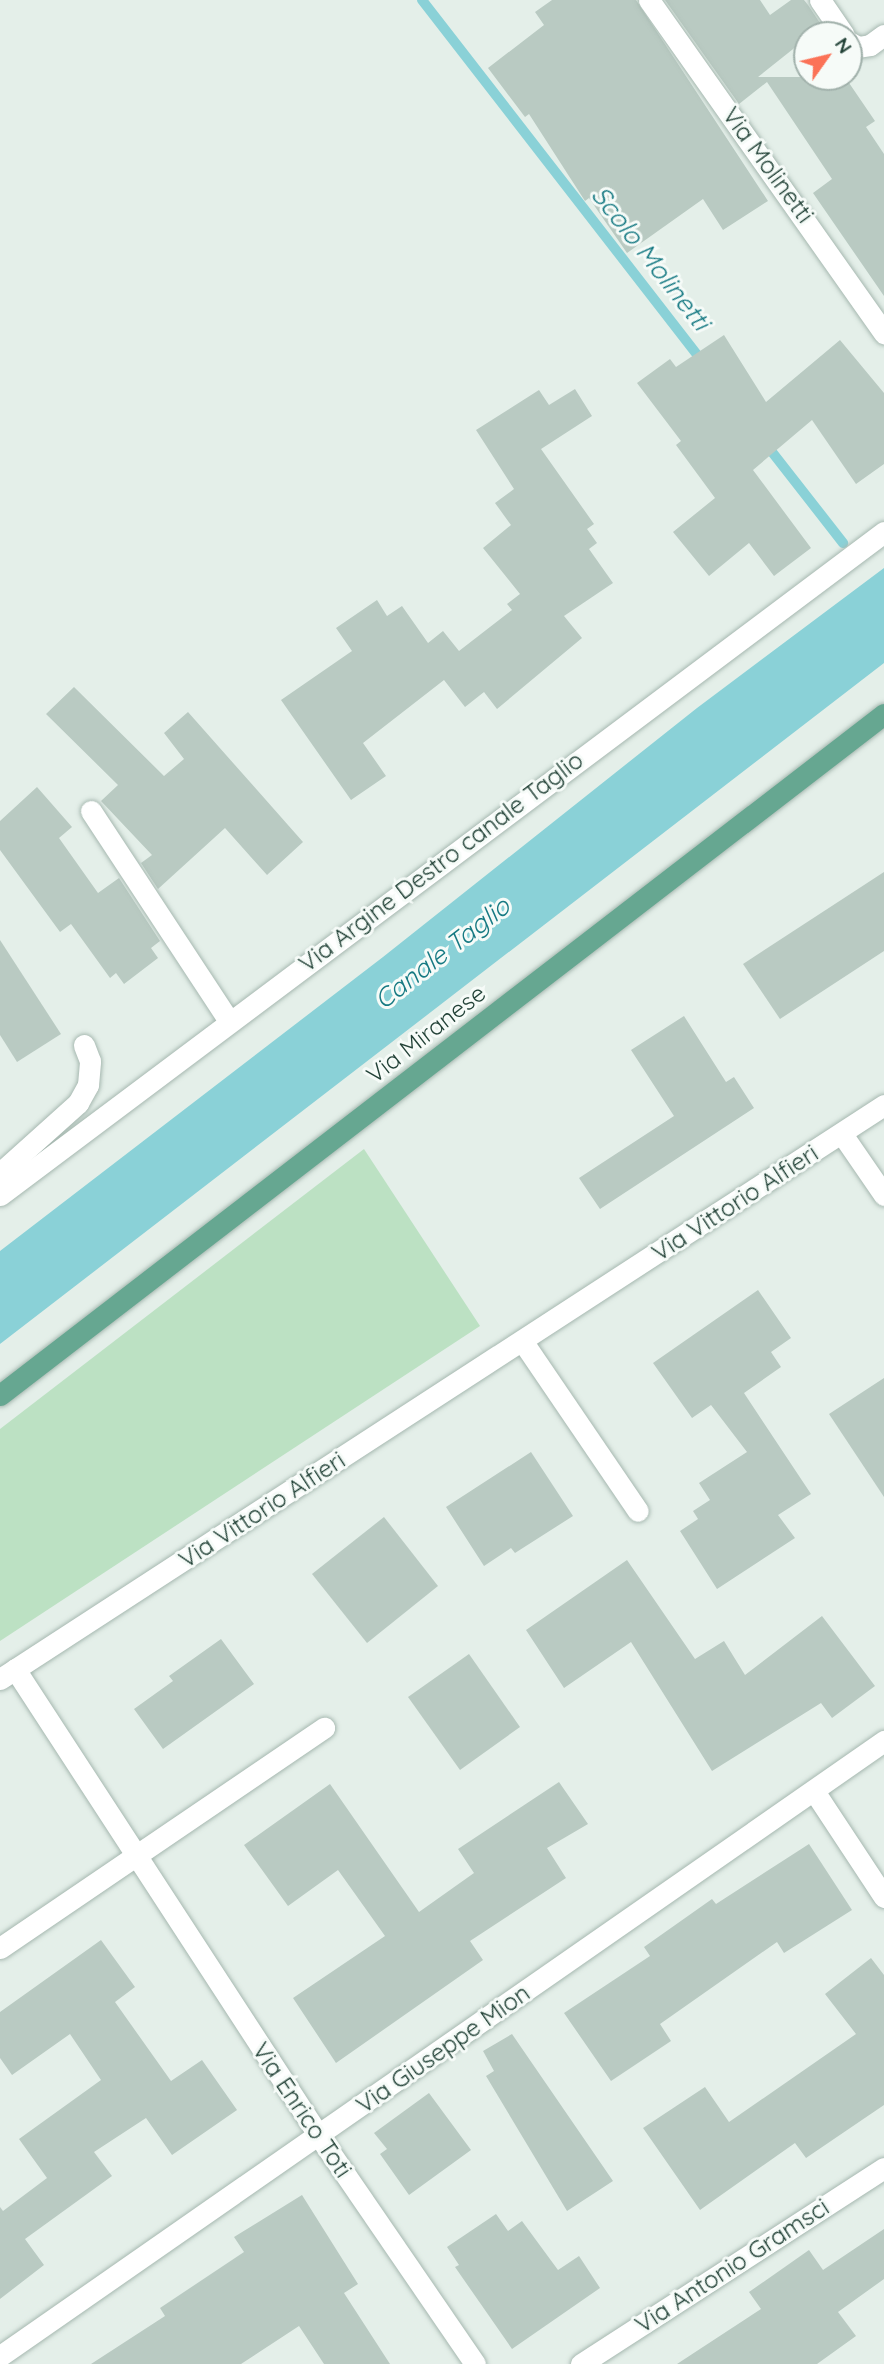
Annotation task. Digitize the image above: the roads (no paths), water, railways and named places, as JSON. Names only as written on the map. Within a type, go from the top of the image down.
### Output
[{"type":"main road","name":"Via Miranese","points":[[0,1395],[884,715]]},
{"type":"street","name":"Via Molinetti","points":[[649,0],[884,332]]},
{"type":"street","points":[[820,0],[834,21]]},
{"type":"street","points":[[863,47],[870,46],[884,35]]},
{"type":"street","name":"Via Argine Destro canale Taglio","points":[[0,1195],[884,532]]},
{"type":"street","points":[[91,811],[229,1021]]},
{"type":"street","points":[[0,1173],[79,1103],[89,1073],[84,1045]]},
{"type":"street","name":"Via Vittorio Alfieri","points":[[8,1674],[523,1342],[884,1105]]},
{"type":"street","name":"Via Vittorio Alfieri","points":[[842,1134],[884,1195]]},
{"type":"street","points":[[523,1342],[638,1511]]},
{"type":"street","name":"Via Enrico Toti","points":[[8,1674],[475,2364]]},
{"type":"street","points":[[0,1948],[132,1854],[324,1728]]},
{"type":"street","name":"Via Giuseppe Mion","points":[[0,2356],[884,1741]]},
{"type":"street","points":[[814,1791],[884,1897]]},
{"type":"street","name":"Via Antonio Gramsci","points":[[580,2364],[884,2168]]},
{"type":"water","name":"Canale Taglio","points":[[884,568],[884,663],[0,1344],[0,1251],[383,957],[697,708]]},
{"type":"waterway","name":"Scolo Molinetti","points":[[422,0],[704,364]]},
{"type":"waterway","name":"Scolo Molinetti","points":[[765,443],[843,543]]}]
